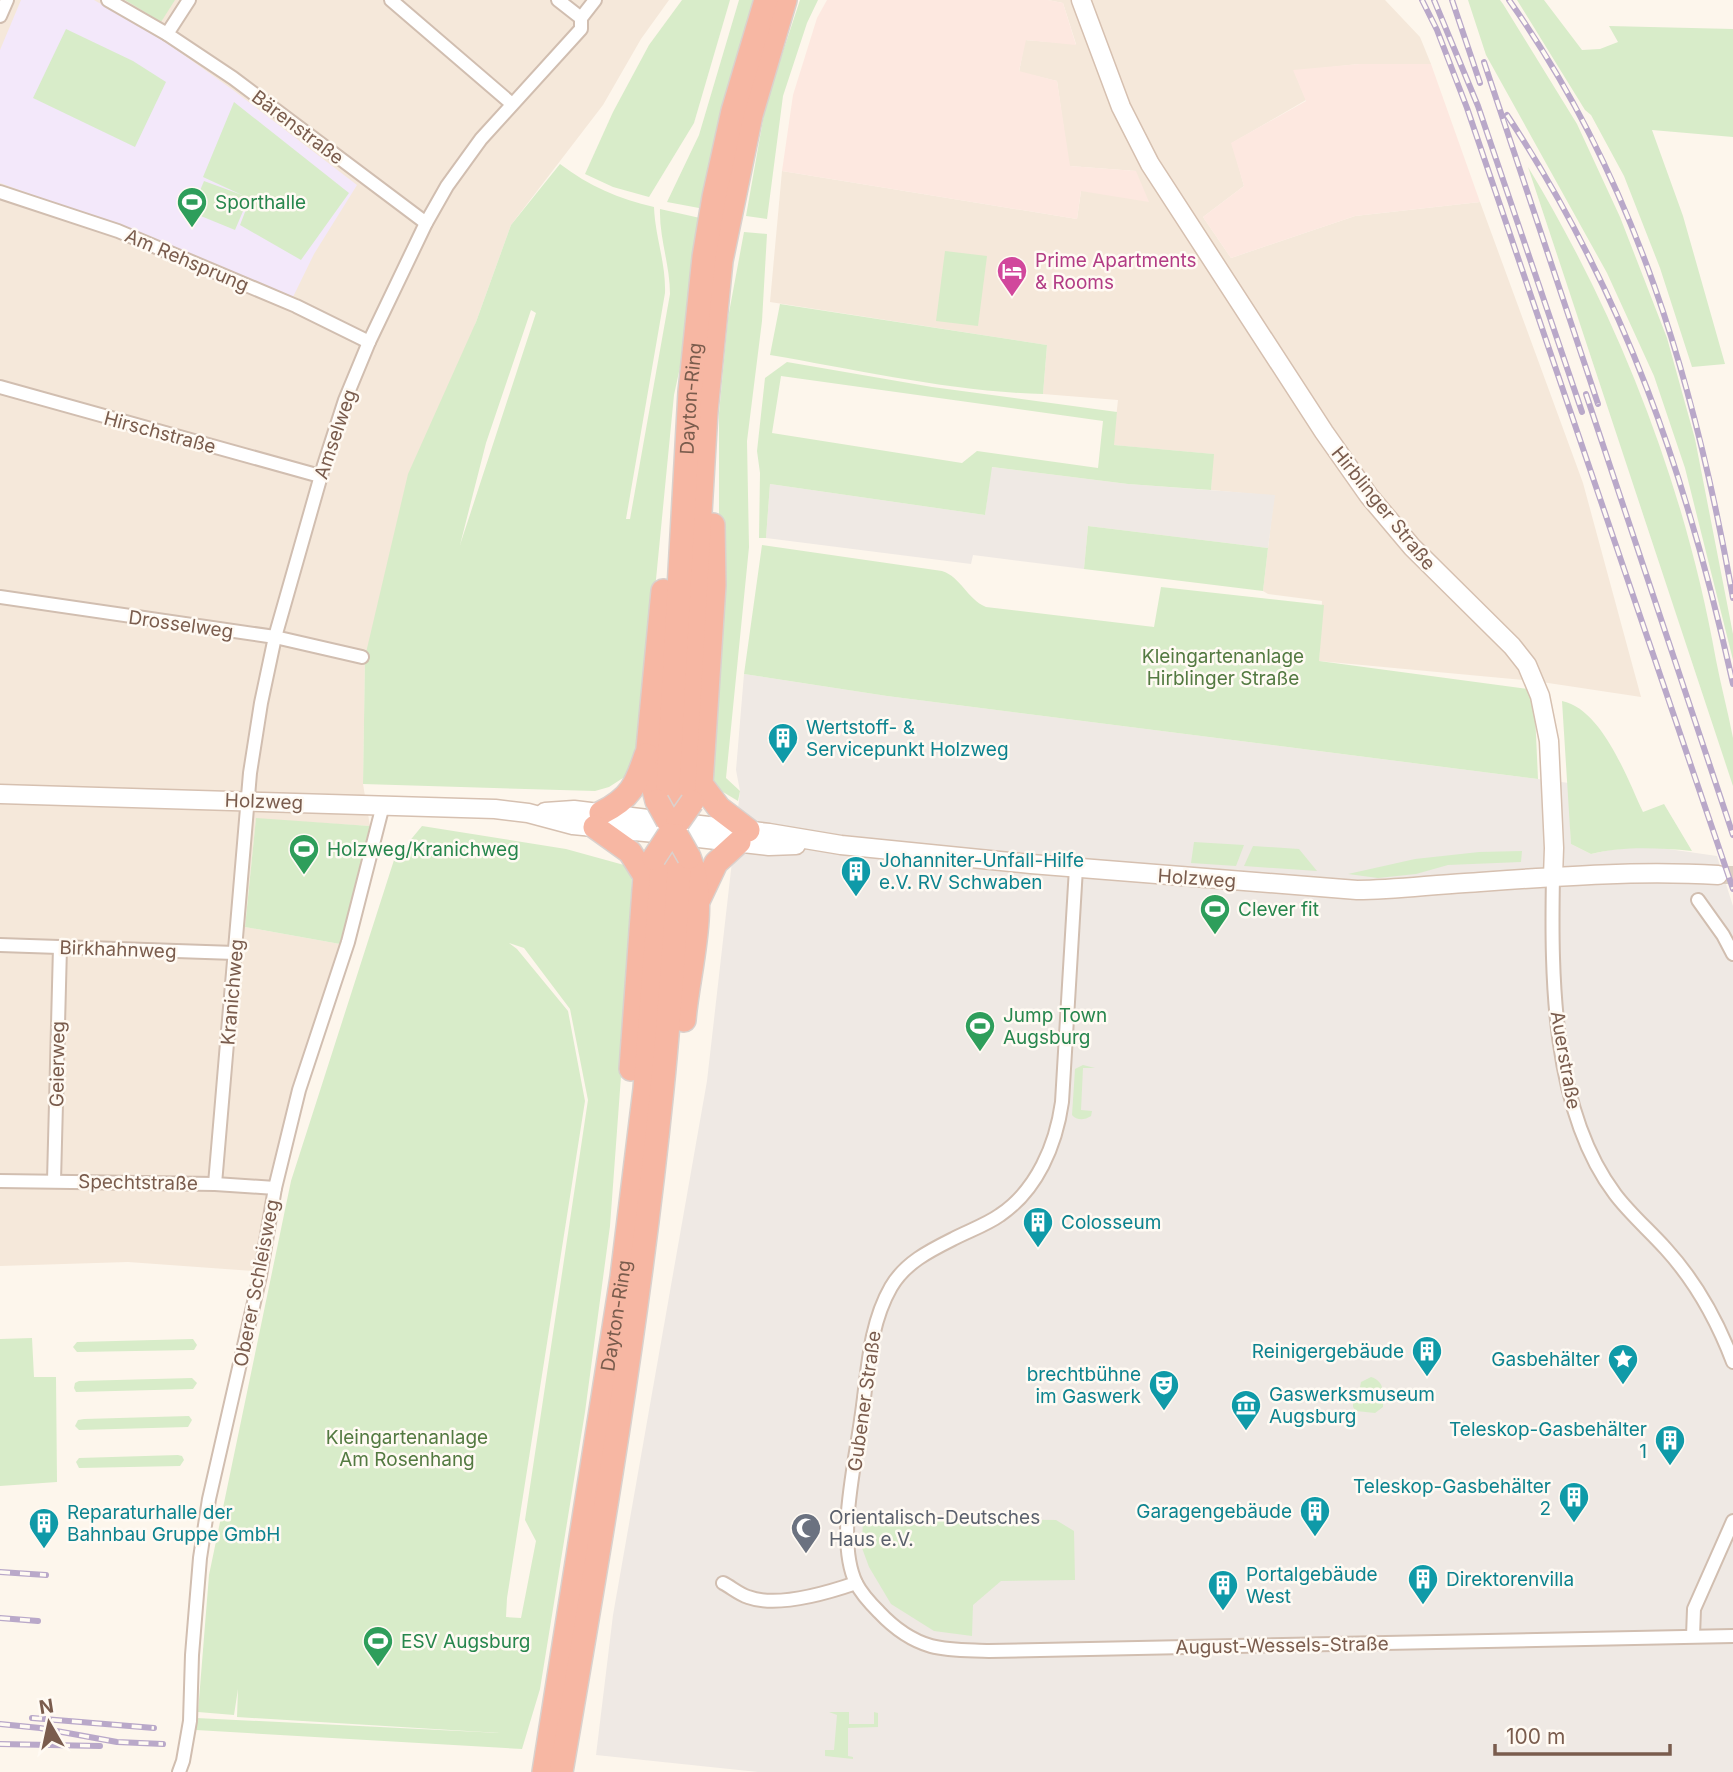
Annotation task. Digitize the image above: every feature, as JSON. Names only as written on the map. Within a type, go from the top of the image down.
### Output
[{"type":"highway","name":"Dayton-Ring","points":[[561,1772],[549,1762],[622,1395],[643,1177],[670,1002],[673,829],[697,413],[698,310],[714,198],[733,111],[766,0]]},
{"type":"highway","name":"Dayton-Ring","points":[[697,413],[731,201],[761,74],[785,0]]},
{"type":"highway","points":[[643,1177],[669,1129],[678,1093],[698,901],[695,876],[652,782],[648,748],[670,511],[697,413]]},
{"type":"highway","points":[[643,1177],[630,1139],[629,1101],[714,585],[712,486],[697,413]]},
{"type":"highway","points":[[648,748],[633,789],[598,820],[630,852],[719,808],[743,836],[712,868],[698,901]]},
{"type":"highway","points":[[549,1762],[567,1772]]},
{"type":"street","points":[[0,16],[7,0]]},
{"type":"street","name":"Bärenstraße","points":[[108,0],[167,34],[233,78],[426,223]]},
{"type":"street","points":[[167,34],[189,0]]},
{"type":"street","points":[[391,0],[512,104]]},
{"type":"street","points":[[558,0],[580,18]]},
{"type":"street","name":"Amselweg","points":[[248,800],[261,703],[275,637],[320,476],[345,400],[369,342],[426,223],[447,186],[481,139],[581,29],[580,18],[595,0]]},
{"type":"street","name":"Hirblinger Straße","points":[[1081,0],[1121,107],[1150,164],[1324,432],[1369,496],[1412,548],[1527,664],[1540,696],[1549,741],[1553,877]]},
{"type":"street","name":"Am Rehsprung","points":[[0,192],[118,231],[296,306],[369,342]]},
{"type":"street","name":"Hirschstraße","points":[[0,387],[320,476]]},
{"type":"street","name":"Drosselweg","points":[[0,597],[275,637],[362,657]]},
{"type":"street","name":"Holzweg","points":[[0,794],[495,809],[1076,868],[1357,890],[1397,890],[1553,877]]},
{"type":"street","name":"Kranichweg","points":[[215,1184],[248,800]]},
{"type":"street","name":"Oberer Schleisweg","points":[[179,1772],[190,1721],[192,1655],[205,1523],[260,1276],[275,1188],[299,1090],[348,942],[383,804]]},
{"type":"street","name":"Gubener Straße","points":[[856,1583],[850,1561],[847,1513],[875,1323],[891,1288],[906,1268],[927,1252],[1002,1214],[1021,1198],[1046,1161],[1058,1126],[1062,1102],[1076,868]]},
{"type":"street","points":[[1553,877],[1672,873],[1718,875]]},
{"type":"street","name":"Auerstraße","points":[[1553,877],[1552,917],[1560,1039],[1569,1095],[1585,1143],[1617,1196],[1687,1274],[1716,1322],[1733,1362]]},
{"type":"street","points":[[1698,900],[1733,954]]},
{"type":"street","name":"Birkhahnweg","points":[[0,945],[235,953]]},
{"type":"street","name":"Geierweg","points":[[54,1181],[60,947]]},
{"type":"street","name":"Spechtstraße","points":[[0,1181],[215,1184],[275,1188]]},
{"type":"street","points":[[1693,1636],[1694,1609],[1733,1521]]},
{"type":"street","points":[[723,1583],[749,1597],[767,1600],[810,1597],[856,1583]]},
{"type":"street","name":"August-Wessels-Straße","points":[[856,1583],[875,1608],[898,1629],[919,1642],[946,1649],[989,1651],[1733,1636]]},
{"type":"shaded area","points":[[0,0],[669,0],[641,39],[603,105],[511,225],[476,322],[365,657],[363,784],[370,826],[256,819],[245,927],[340,944],[302,1059],[271,1171],[253,1271],[128,1262],[0,1266]]},
{"type":"shaded area","points":[[21,0],[94,0],[167,43],[357,185],[314,254],[292,299],[133,231],[0,183],[0,50]]},
{"type":"shaded area","points":[[827,0],[1048,0],[1063,3],[1076,45],[1026,40],[1019,71],[1057,81],[1070,166],[1136,171],[1149,202],[1081,191],[1077,219],[782,171],[793,95],[817,18]]},
{"type":"shaded area","points":[[1048,0],[1385,0],[1420,37],[1431,64],[1359,64],[1294,71],[1306,100],[1232,143],[1244,186],[1203,217],[1231,258],[1355,216],[1480,202],[1583,483],[1641,697],[1535,681],[1319,661],[1322,601],[1268,594],[1263,591],[1274,496],[1211,490],[1213,454],[1113,445],[1118,400],[1043,394],[1047,345],[770,302],[782,171],[1077,219],[1081,191],[1136,171],[1069,166],[1057,81],[1019,72],[1025,40],[1076,44],[1063,3]]},
{"type":"shaded area","points":[[1359,64],[1431,64],[1480,202],[1355,216],[1231,258],[1203,217],[1244,186],[1231,143],[1306,101],[1293,70]]},
{"type":"shaded area","points":[[991,467],[1128,484],[1275,495],[1268,548],[1088,526],[1084,569],[973,555],[971,564],[766,538],[770,484],[985,515]]},
{"type":"shaded area","points":[[744,674],[887,696],[1569,783],[1571,844],[1591,854],[1647,846],[1717,856],[1733,906],[1733,1772],[758,1772],[596,1755],[613,1615],[707,1081],[740,791],[736,770]]},
{"type":"green space","points":[[125,0],[175,0],[161,22]]},
{"type":"green space","points":[[682,0],[730,0],[694,123],[649,197],[613,187],[585,174],[613,112],[649,45]]},
{"type":"green space","points":[[739,0],[753,0],[699,208],[667,202],[699,135]]},
{"type":"green space","points":[[800,0],[818,0],[807,23],[783,96],[767,219],[746,216],[766,103]]},
{"type":"green space","points":[[1468,0],[1500,0],[1503,4],[1577,124],[1620,217],[1667,338],[1695,439],[1733,634],[1733,660],[1685,468],[1654,376],[1607,273],[1486,55]]},
{"type":"green space","points":[[1517,0],[1544,0],[1582,50],[1600,49],[1618,42],[1609,26],[1733,29],[1733,137],[1652,130],[1683,216],[1725,364],[1692,367],[1660,268],[1624,176],[1591,115],[1585,110]]},
{"type":"green space","points":[[66,29],[133,61],[166,82],[135,147],[33,98]]},
{"type":"green space","points":[[234,102],[349,193],[301,260],[240,225],[249,197],[235,230],[191,212],[204,181],[242,195],[203,177]]},
{"type":"green space","points":[[560,164],[605,191],[654,207],[665,293],[626,519],[630,519],[670,294],[660,209],[700,218],[685,344],[674,395],[645,692],[632,768],[609,787],[595,791],[363,784],[365,657],[408,474],[476,322],[511,225]],"holes":[[[531,310],[536,313],[460,545],[486,443]]]},
{"type":"green space","points":[[1528,167],[1561,224],[1619,343],[1667,467],[1703,595],[1731,728],[1733,786]]},
{"type":"green space","points":[[744,232],[767,234],[762,321],[747,441],[749,547],[726,778],[740,791],[738,801],[718,789],[708,778],[719,613],[719,413],[728,318]]},
{"type":"green space","points":[[945,251],[987,256],[978,326],[936,321]]},
{"type":"green space","points":[[780,304],[1047,345],[1043,394],[941,385],[770,355]]},
{"type":"green space","points":[[787,362],[932,387],[1117,412],[1114,445],[1214,454],[1211,490],[1128,484],[992,467],[985,515],[770,484],[766,538],[759,538],[760,473],[757,451],[765,378]],"holes":[[[781,376],[1103,421],[1098,468],[977,451],[962,463],[772,433]]]},
{"type":"green space","points":[[1088,526],[1268,548],[1263,591],[1084,569]]},
{"type":"green space","name":"Kleingartenanlage Hirblinger Straße","points":[[762,545],[942,571],[954,578],[974,599],[986,607],[1154,627],[1161,587],[1324,605],[1319,661],[1528,689],[1535,713],[1538,779],[887,696],[744,674]]},
{"type":"green space","points":[[1562,701],[1589,717],[1601,731],[1621,764],[1643,812],[1664,804],[1692,851],[1629,849],[1591,854],[1571,844]]},
{"type":"green space","name":"Holzweg/Kranichweg","points":[[256,818],[370,826],[340,944],[245,927]]},
{"type":"green space","name":"Kleingartenanlage Am Rosenhang","points":[[422,826],[566,849],[624,865],[632,875],[625,1022],[610,1226],[585,1412],[540,1689],[522,1749],[196,1730],[196,1718],[500,1733],[237,1717],[238,1689],[234,1715],[198,1712],[209,1575],[291,1181],[394,860]],"holes":[[[509,943],[524,948],[570,1009],[588,1100],[525,1520],[536,1541],[521,1618],[506,1617],[507,1598],[585,1101],[568,1011],[517,949]]]},
{"type":"green space","points":[[1194,842],[1244,845],[1236,866],[1191,863]]},
{"type":"green space","points":[[1253,846],[1299,849],[1317,871],[1244,866]]},
{"type":"green space","points":[[1522,851],[1521,862],[1448,865],[1416,874],[1378,878],[1348,874],[1415,859],[1479,852]]},
{"type":"green space","points":[[1083,1065],[1095,1068],[1083,1068],[1081,1110],[1092,1111],[1091,1116],[1081,1119],[1072,1115],[1075,1069]]},
{"type":"green space","points":[[32,1338],[34,1377],[56,1377],[57,1482],[0,1486],[0,1339]]},
{"type":"green space","points":[[193,1339],[197,1345],[194,1350],[77,1352],[73,1347],[77,1342]]},
{"type":"green space","points":[[1371,1377],[1381,1385],[1383,1407],[1375,1413],[1356,1411],[1353,1407],[1353,1392],[1359,1392],[1361,1382]]},
{"type":"green space","points":[[192,1378],[197,1383],[193,1389],[76,1392],[74,1388],[79,1381]]},
{"type":"green space","points":[[189,1416],[192,1420],[188,1427],[79,1430],[75,1426],[78,1420],[84,1419]]},
{"type":"green space","points":[[178,1455],[184,1460],[180,1466],[79,1468],[76,1462],[79,1458]]},
{"type":"green space","points":[[863,1517],[1056,1520],[1074,1531],[1075,1580],[1001,1581],[973,1605],[972,1636],[934,1631],[891,1604],[869,1567],[862,1548]]},
{"type":"green space","points":[[829,1712],[849,1712],[849,1724],[874,1724],[874,1712],[878,1713],[878,1727],[848,1728],[848,1756],[853,1759],[825,1756],[825,1750],[834,1750],[837,1715]]},
{"type":"tunnel","points":[[1718,875],[1733,875]]},
{"type":"railway","points":[[1422,0],[1437,30],[1467,108],[1733,889]]},
{"type":"railway","points":[[1434,0],[1478,106],[1582,412]]},
{"type":"railway","points":[[1452,0],[1480,83]]},
{"type":"railway","points":[[1509,0],[1554,69],[1592,139],[1626,212],[1654,286],[1679,362],[1700,440],[1733,598]]},
{"type":"railway","points":[[1484,62],[1598,404]]},
{"type":"railway","points":[[1507,115],[1549,182],[1586,250],[1647,389],[1695,533],[1733,684]]},
{"type":"railway","points":[[1586,394],[1733,835]]},
{"type":"railway","points":[[0,1572],[46,1575]]},
{"type":"railway","points":[[0,1618],[38,1621]]},
{"type":"railway","points":[[32,1718],[154,1728]]},
{"type":"railway","points":[[0,1724],[40,1728],[117,1742],[163,1744]]},
{"type":"railway","points":[[0,1744],[100,1746]]},
{"type":"place","name":"Sporthalle","points":[[192,229]]},
{"type":"place","name":"Prime Apartments & Rooms","points":[[1012,298]]},
{"type":"place","name":"Wertstoff- & Servicepunkt Holzweg","points":[[783,765]]},
{"type":"place","name":"Holzweg/Kranichweg","points":[[304,876]]},
{"type":"place","name":"Johanniter-Unfall-Hilfe e.V. RV Schwaben","points":[[856,898]]},
{"type":"place","name":"Clever fit","points":[[1215,936]]},
{"type":"place","name":"Jump Town Augsburg","points":[[980,1053]]},
{"type":"place","name":"Colosseum","points":[[1038,1249]]},
{"type":"place","name":"Reinigergebäude","points":[[1427,1378]]},
{"type":"place","name":"Gasbehälter","points":[[1623,1386]]},
{"type":"place","name":"brechtbühne im Gaswerk","points":[[1164,1412]]},
{"type":"place","name":"Gaswerksmuseum Augsburg","points":[[1246,1432]]},
{"type":"place","name":"Teleskop-Gasbehälter 1","points":[[1670,1467]]},
{"type":"place","name":"Teleskop-Gasbehälter 2","points":[[1574,1524]]},
{"type":"place","name":"Garagengebäude","points":[[1315,1538]]},
{"type":"place","name":"Reparaturhalle der Bahnbau Gruppe GmbH","points":[[44,1550]]},
{"type":"place","name":"Orientalisch-Deutsches Haus e.V.","points":[[806,1555]]},
{"type":"place","name":"Direktorenvilla","points":[[1423,1606]]},
{"type":"place","name":"Portalgebäude West","points":[[1223,1612]]},
{"type":"place","name":"ESV Augsburg","points":[[378,1668]]}]
